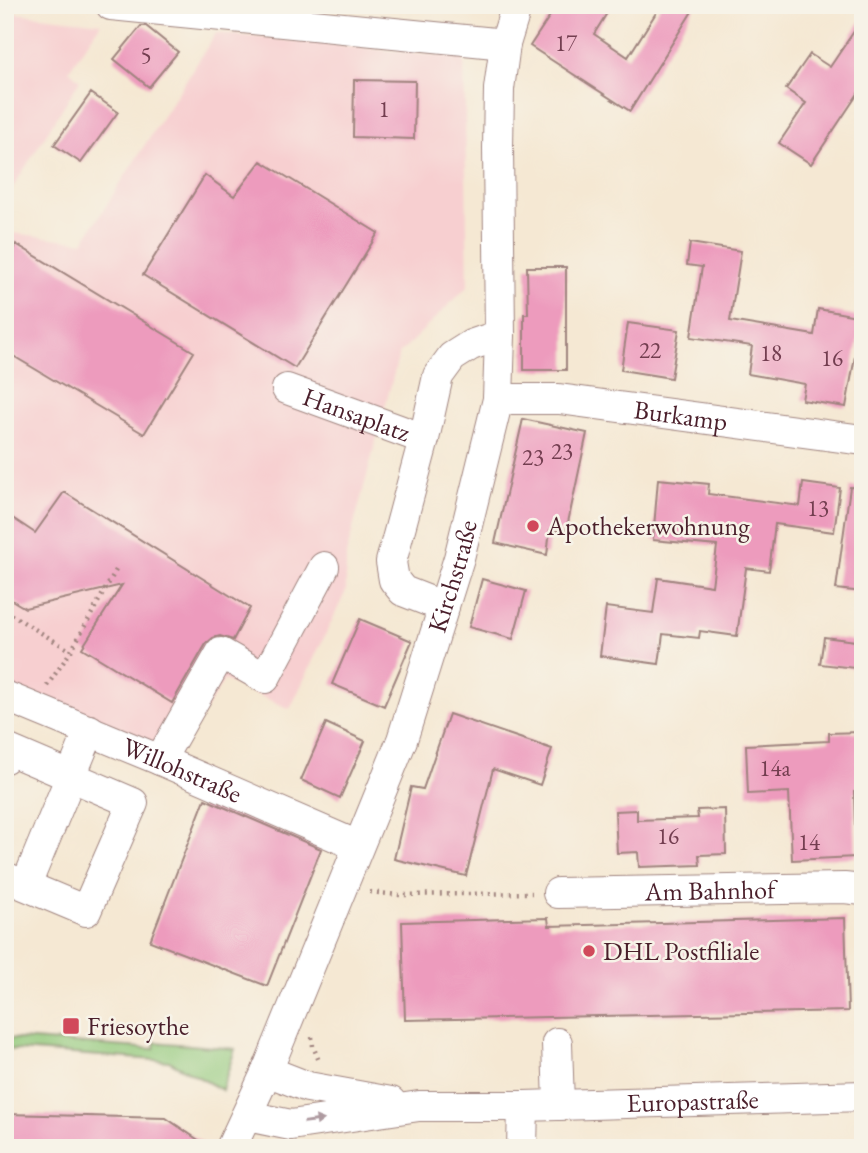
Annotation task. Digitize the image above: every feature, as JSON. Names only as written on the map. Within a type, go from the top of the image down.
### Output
[{"type":"street","points":[[111,5],[505,44]]},
{"type":"street","name":"Kirchstraße","points":[[231,1148],[267,1071],[402,740],[459,558],[498,399],[499,89],[505,44],[517,5]]},
{"type":"street","name":"Hansaplatz","points":[[444,607],[403,591],[394,580],[391,562],[438,376],[452,357],[471,345],[500,335]]},
{"type":"street","name":"Hansaplatz","points":[[287,389],[424,439]]},
{"type":"street","name":"Burkamp","points":[[498,399],[559,399],[863,440]]},
{"type":"street","points":[[160,760],[221,653],[265,678],[324,567]]},
{"type":"street","name":"Willohstraße","points":[[5,696],[358,846]]},
{"type":"street","points":[[5,758],[9,750],[72,777],[133,803],[86,911],[15,881],[72,777],[90,730]]},
{"type":"street","name":"Am Bahnhof","points":[[558,893],[844,888],[863,890]]},
{"type":"street","points":[[557,1044],[559,1105]]},
{"type":"street","name":"Europastraße","points":[[267,1071],[308,1087],[419,1106]]},
{"type":"street","name":"Europastraße","points":[[247,1116],[291,1125],[419,1106],[523,1107],[863,1096]]},
{"type":"street","points":[[522,1148],[523,1107]]},
{"type":"path","points":[[32,708],[71,651],[116,570]]},
{"type":"path","points":[[5,611],[71,651]]},
{"type":"path","points":[[365,891],[399,895],[558,893]]},
{"type":"shaded area","points":[[5,12],[101,23],[69,70],[80,80],[5,200]]},
{"type":"shaded area","points":[[216,33],[464,58],[468,286],[399,354],[346,555],[346,591],[290,709],[224,680],[178,755],[5,685],[5,232],[83,242]]},
{"type":"green space","points":[[5,1038],[154,1049],[155,1042],[235,1049],[222,1090],[169,1061],[5,1049]]},
{"type":"building","points":[[557,5],[612,5],[594,34],[628,57],[661,5],[696,5],[630,111],[530,46]]},
{"type":"building","points":[[863,18],[863,86],[811,164],[779,143],[806,103],[786,89],[810,54],[830,67]]},
{"type":"building","points":[[141,26],[146,26],[178,52],[149,87],[114,59]]},
{"type":"building","points":[[354,80],[415,81],[414,139],[353,137]]},
{"type":"building","points":[[91,93],[118,112],[81,163],[54,145]]},
{"type":"building","points":[[261,161],[378,233],[295,368],[143,275],[205,175],[234,196]]},
{"type":"building","points":[[690,243],[741,251],[730,321],[814,335],[818,309],[862,317],[846,407],[802,400],[805,384],[748,374],[752,346],[691,337],[702,267],[687,265]]},
{"type":"building","points":[[16,244],[194,352],[144,434],[5,351],[5,263]]},
{"type":"building","points":[[527,267],[566,267],[566,370],[524,370],[524,314],[528,314]]},
{"type":"building","points":[[628,323],[679,330],[671,378],[621,370]]},
{"type":"building","points":[[523,419],[587,433],[566,532],[550,530],[547,555],[495,543]]},
{"type":"building","points":[[658,479],[709,484],[708,494],[800,506],[803,483],[840,488],[834,532],[775,524],[769,571],[746,568],[737,636],[700,631],[699,638],[663,634],[659,664],[600,656],[606,607],[653,613],[658,578],[712,586],[717,546],[653,540]]},
{"type":"building","points":[[850,487],[863,488],[863,592],[836,589]]},
{"type":"building","points":[[64,492],[250,608],[233,640],[220,636],[206,644],[172,703],[82,648],[122,585],[25,608],[5,596],[5,513],[35,533]]},
{"type":"building","points":[[482,579],[526,591],[513,639],[469,627]]},
{"type":"building","points":[[360,619],[412,641],[384,706],[332,684]]},
{"type":"building","points":[[824,637],[863,642],[863,669],[820,664]]},
{"type":"building","points":[[449,714],[552,749],[540,785],[493,769],[466,876],[394,859],[411,787],[423,789]]},
{"type":"building","points":[[326,723],[365,741],[340,798],[301,780]]},
{"type":"building","points":[[860,732],[860,738],[863,738],[863,791],[854,792],[856,857],[792,860],[789,792],[748,794],[746,745],[829,741],[829,733]]},
{"type":"building","points":[[205,799],[321,849],[267,986],[150,941]]},
{"type":"building","points":[[725,809],[726,854],[699,855],[700,865],[639,867],[638,852],[617,853],[615,811],[637,810],[637,820],[698,818],[697,810]]},
{"type":"building","points":[[548,918],[549,926],[845,918],[848,1011],[405,1020],[402,922]]},
{"type":"building","points":[[5,1114],[166,1118],[210,1148],[5,1148]]},
{"type":"place","name":"Apothekerwohnung","points":[[533,526]]},
{"type":"place","name":"DHL Postfiliale","points":[[589,951]]},
{"type":"place","name":"Friesoythe","points":[[71,1026]]}]
